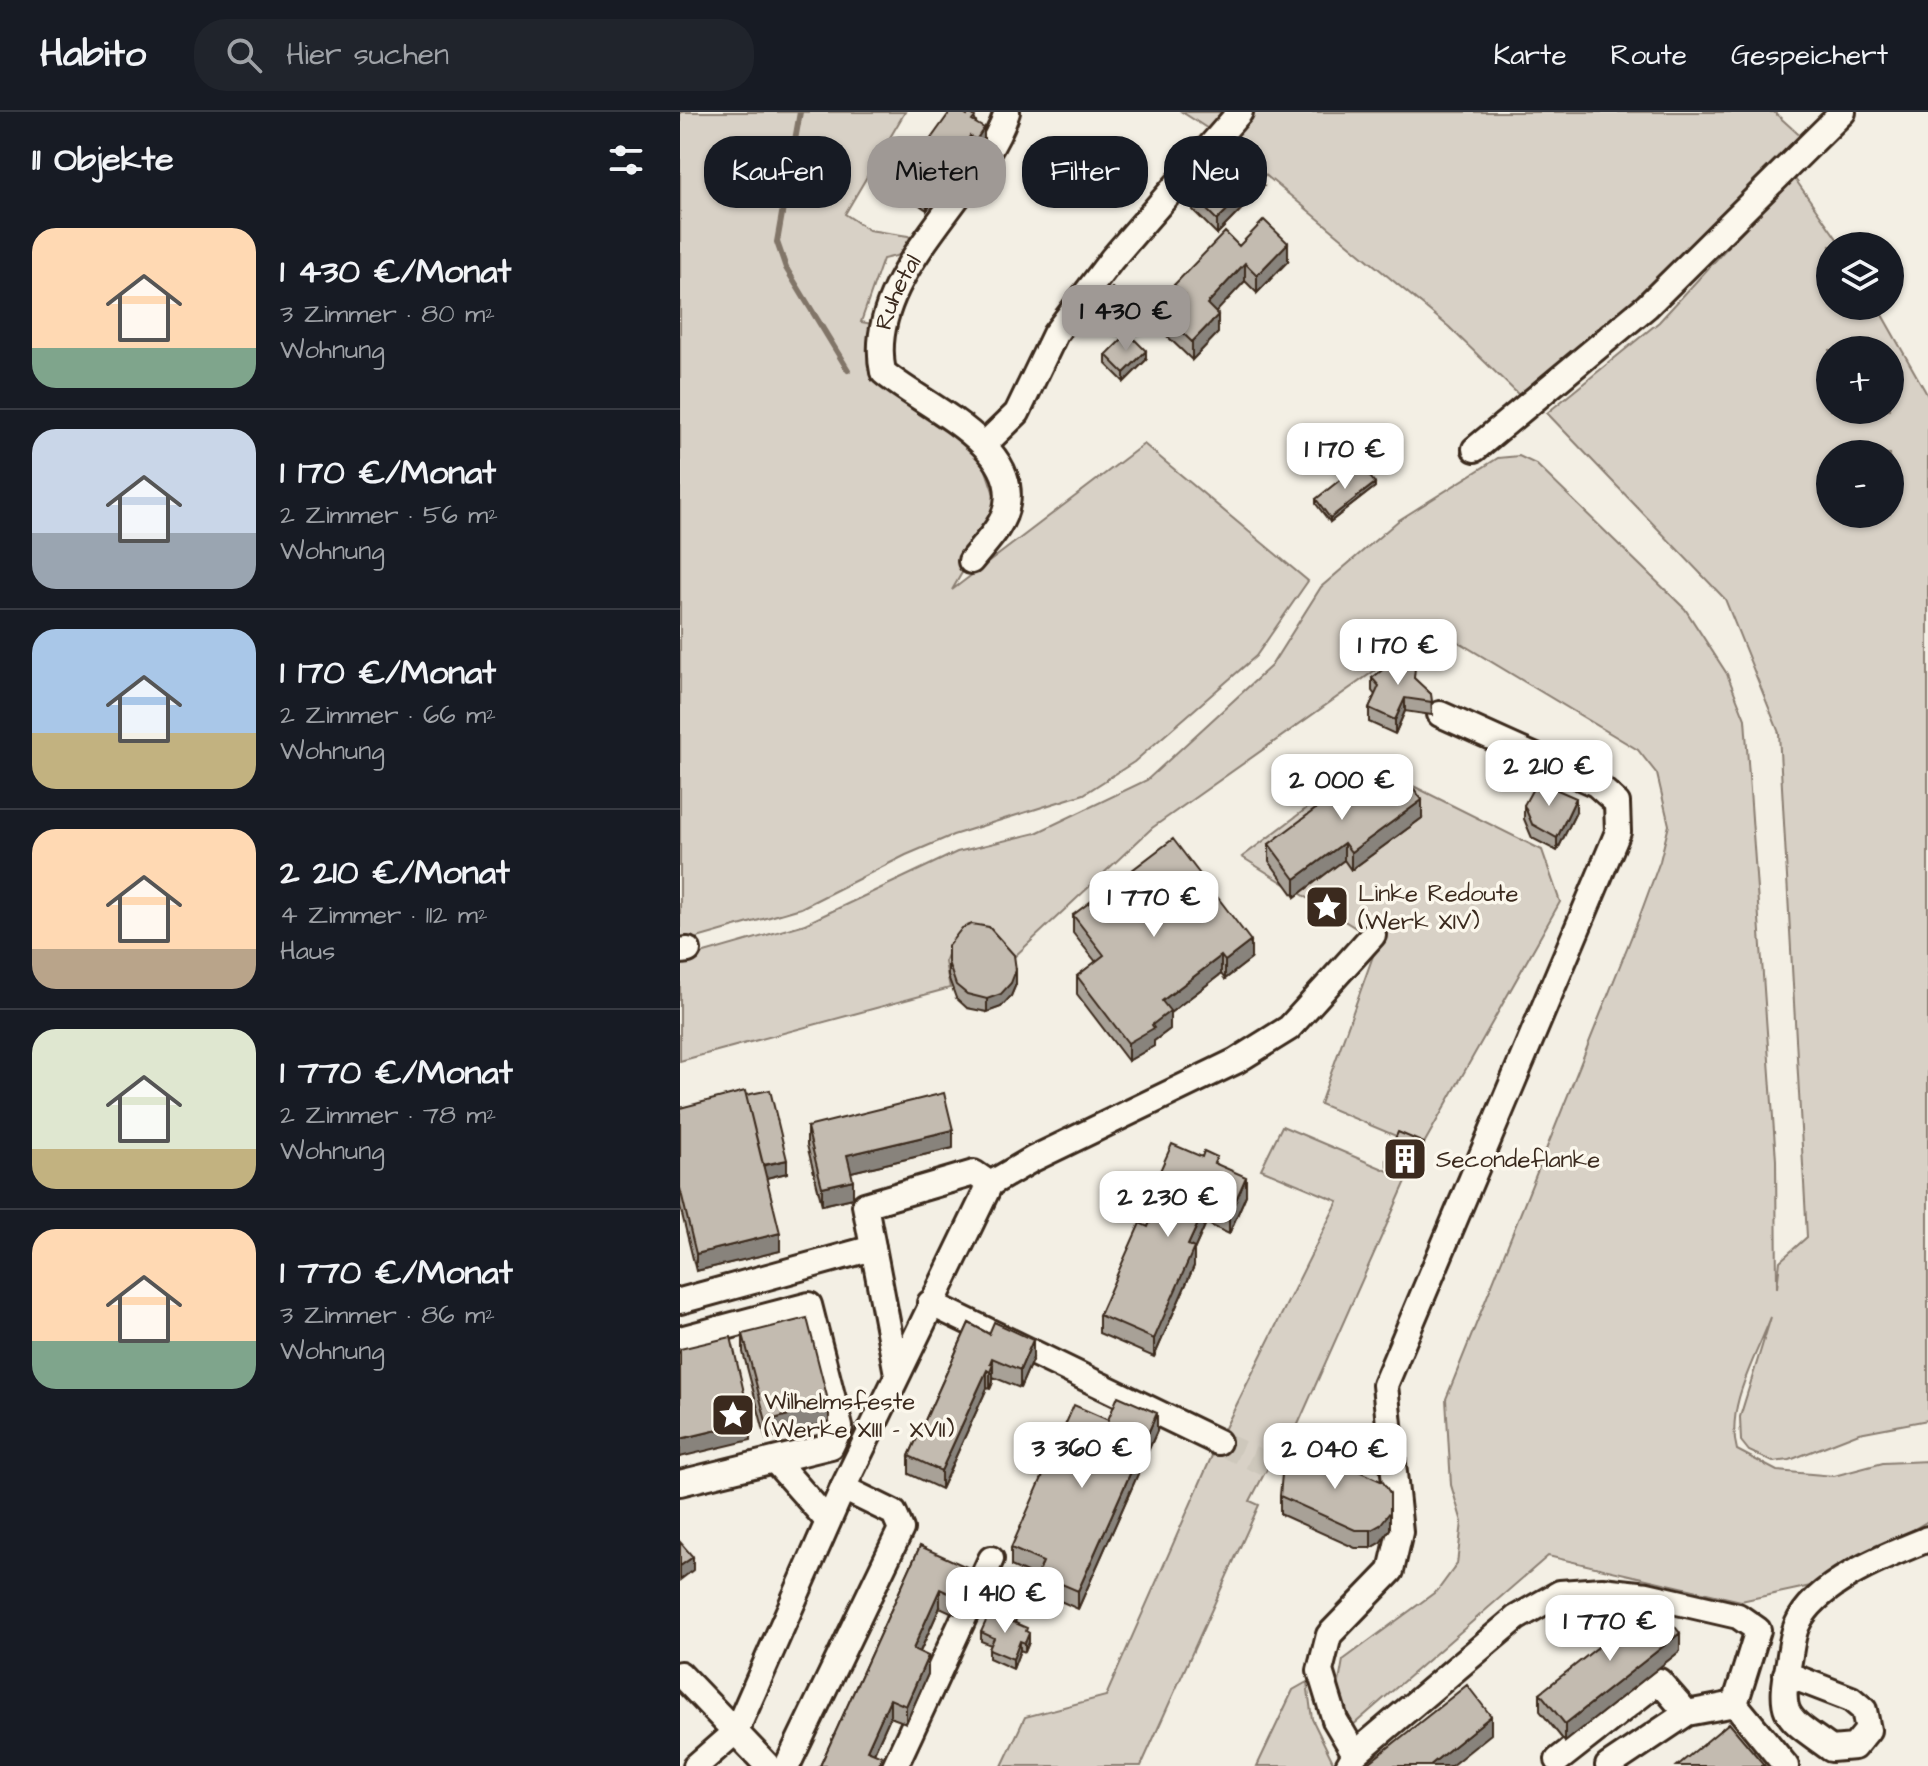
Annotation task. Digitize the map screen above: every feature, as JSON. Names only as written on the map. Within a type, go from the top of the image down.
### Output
[{"type":"lane","name":"Ruhetal","points":[[971,561],[1000,524],[1007,506],[1004,476],[984,445],[924,397],[902,389],[883,372],[880,348],[892,301],[905,276],[988,152],[1007,112]]},
{"type":"lane","points":[[984,445],[1017,413],[1055,334],[1093,284],[1240,112]]},
{"type":"lane","points":[[1475,449],[1647,306],[1843,112]]},
{"type":"lane","points":[[1440,714],[1596,784],[1617,803],[1618,832],[1385,1385],[1400,1532],[1391,1571],[1329,1635],[1320,1671],[1335,1720],[1352,1760],[1516,1618],[1560,1593],[1602,1590],[1647,1595],[1738,1616],[1758,1630],[1735,1704]]},
{"type":"lane","points":[[680,1754],[693,1766],[736,1731],[843,1488],[990,1184],[1033,1159],[1236,1061],[1289,1028],[1373,935]]},
{"type":"lane","points":[[897,1374],[865,1205],[974,1173],[990,1184]]},
{"type":"lane","points":[[680,1301],[873,1248]]},
{"type":"lane","points":[[930,1303],[1218,1442]]},
{"type":"lane","points":[[680,1339],[809,1305],[840,1427],[831,1446],[776,1462],[680,1483]]},
{"type":"lane","points":[[776,1462],[828,1521]]},
{"type":"lane","points":[[787,1766],[901,1529],[894,1513],[843,1488]]},
{"type":"lane","points":[[1786,1674],[1797,1625],[1832,1585],[1928,1539]]},
{"type":"lane","points":[[895,1766],[991,1559]]},
{"type":"lane","points":[[680,1674],[768,1766]]},
{"type":"lane","points":[[1558,1760],[1659,1681],[1687,1713]]},
{"type":"lane","points":[[1608,1766],[1687,1713],[1735,1704]]},
{"type":"lane","points":[[1735,1704],[1786,1766]]},
{"type":"shaded area","points":[[680,112],[905,112],[891,136],[867,136],[867,177],[851,204],[851,136],[704,136],[704,208],[849,208],[845,214],[869,230],[908,236],[918,243],[913,252],[883,259],[861,322],[878,325],[875,349],[979,450],[999,509],[952,590],[1144,444],[1308,581],[1256,656],[1134,762],[1084,794],[953,835],[801,908],[680,943]]},
{"type":"shaded area","points":[[1182,112],[1774,112],[1806,141],[1668,283],[1524,400],[1449,327],[1267,176],[1267,136],[1216,134]]},
{"type":"shaded area","points":[[1793,176],[1832,232],[1816,232],[1816,320],[1885,320],[1894,336],[1816,336],[1816,424],[1904,424],[1904,354],[1928,396],[1928,1420],[1859,1433],[1790,1460],[1773,1462],[1749,1451],[1741,1441],[1740,1417],[1771,1317],[1744,1382],[1734,1434],[1737,1450],[1777,1471],[1834,1476],[1883,1463],[1928,1461],[1928,1521],[1820,1584],[1741,1601],[1548,1556],[1352,1726],[1338,1688],[1343,1660],[1438,1590],[1457,1564],[1462,1522],[1451,1485],[1446,1399],[1660,861],[1669,825],[1657,774],[1638,750],[1435,628],[1152,828],[1013,958],[949,952],[945,962],[950,988],[680,1061],[680,960],[805,924],[957,852],[1036,833],[1147,780],[1271,666],[1321,587],[1399,520],[1498,458],[1519,456],[1536,464],[1685,609],[1727,674],[1745,719],[1776,1160],[1777,1288],[1780,1261],[1807,1237],[1779,733],[1725,599],[1547,413],[1659,322]]},
{"type":"shaded area","points":[[1367,763],[1542,850],[1560,902],[1422,1147],[1320,1104],[1378,942],[1242,857]]},
{"type":"shaded area","points":[[1282,1126],[1407,1179],[1284,1456],[1275,1453],[1250,1501],[1259,1505],[1141,1766],[1002,1766],[1025,1717],[1106,1696],[1218,1442],[1338,1201],[1261,1169]]},
{"type":"shaded area","points":[[1307,1682],[1312,1719],[1335,1766],[1257,1766],[1293,1690]]},
{"type":"building","points":[[950,112],[961,112],[967,116],[969,112],[975,117],[972,121],[984,128],[979,136],[933,136]]},
{"type":"building","points":[[1205,208],[1229,208],[1217,220]]},
{"type":"building","points":[[1264,220],[1288,243],[1257,275],[1245,263],[1207,304],[1218,315],[1192,342],[1165,316],[1185,295],[1174,285],[1225,232],[1239,246]]},
{"type":"building","points":[[1112,288],[1123,298],[1104,317],[1093,306]]},
{"type":"building","points":[[1128,333],[1146,351],[1124,373],[1106,355]]},
{"type":"building","points":[[1360,464],[1375,483],[1330,518],[1316,499]]},
{"type":"building","points":[[1408,650],[1415,668],[1414,678],[1431,694],[1432,702],[1405,698],[1395,720],[1369,708],[1379,686],[1372,678]]},
{"type":"building","points":[[1373,766],[1398,800],[1414,789],[1422,800],[1351,852],[1344,843],[1295,879],[1269,844]]},
{"type":"building","points":[[1537,781],[1576,798],[1557,838],[1532,824],[1524,805]]},
{"type":"building","points":[[1173,839],[1251,941],[1225,961],[1221,956],[1162,1001],[1170,1011],[1152,1025],[1154,1028],[1128,1043],[1077,976],[1104,955],[1073,915]]},
{"type":"building","points":[[972,924],[989,927],[1014,955],[1016,970],[1011,983],[1001,994],[987,999],[967,994],[956,985],[948,962],[948,946],[962,928]]},
{"type":"building","points":[[770,1090],[787,1160],[763,1165],[746,1095]]},
{"type":"building","points":[[745,1091],[780,1233],[696,1254],[680,1188],[680,1108]]},
{"type":"building","points":[[944,1093],[953,1130],[847,1155],[853,1180],[822,1187],[807,1127]]},
{"type":"building","name":"Secondeflanke","points":[[1398,1132],[1424,1143],[1412,1169],[1387,1157]]},
{"type":"building","points":[[1172,1144],[1202,1157],[1204,1151],[1217,1157],[1214,1163],[1246,1177],[1229,1216],[1206,1206],[1188,1245],[1194,1248],[1154,1339],[1099,1315],[1140,1223],[1148,1227],[1166,1187],[1155,1182]]},
{"type":"building","points":[[807,1318],[829,1404],[766,1421],[743,1334]]},
{"type":"building","points":[[994,1322],[1033,1340],[1020,1370],[992,1358],[990,1372],[987,1370],[941,1471],[909,1456],[969,1323],[989,1334]]},
{"type":"building","points":[[731,1337],[751,1422],[680,1439],[680,1349]]},
{"type":"building","points":[[1118,1396],[1157,1413],[1078,1591],[1038,1574],[1043,1562],[1011,1548],[1074,1405],[1108,1420]]},
{"type":"building","points":[[1302,1445],[1383,1482],[1390,1493],[1390,1512],[1380,1525],[1371,1530],[1355,1530],[1280,1496],[1282,1474]]},
{"type":"building","points":[[680,1542],[693,1557],[680,1566]]},
{"type":"building","points":[[920,1546],[969,1568],[955,1596],[940,1589],[913,1649],[928,1656],[906,1706],[890,1699],[867,1750],[882,1756],[878,1766],[820,1766]]},
{"type":"building","points":[[1655,1602],[1680,1633],[1565,1724],[1540,1693]]},
{"type":"building","points":[[990,1612],[1027,1628],[1029,1633],[1025,1643],[1020,1641],[1013,1659],[989,1649],[994,1638],[981,1632]]},
{"type":"building","points":[[1001,1613],[1016,1619],[1015,1623],[1000,1616]]},
{"type":"building","points":[[1467,1685],[1491,1716],[1429,1766],[1365,1766]]},
{"type":"building","points":[[1729,1723],[1765,1766],[1677,1766]]},
{"type":"waterway","points":[[800,112],[777,242],[786,268],[848,370]]},
{"type":"tunnel","points":[[1218,1442],[1268,1465]]},
{"type":"place","name":"Linke Redoute (Werk XIV)","points":[[1327,907]]},
{"type":"place","name":"Secondeflanke","points":[[1405,1159]]},
{"type":"place","name":"Wilhelmsfeste (Werke XIII – XVII)","points":[[733,1415]]}]
